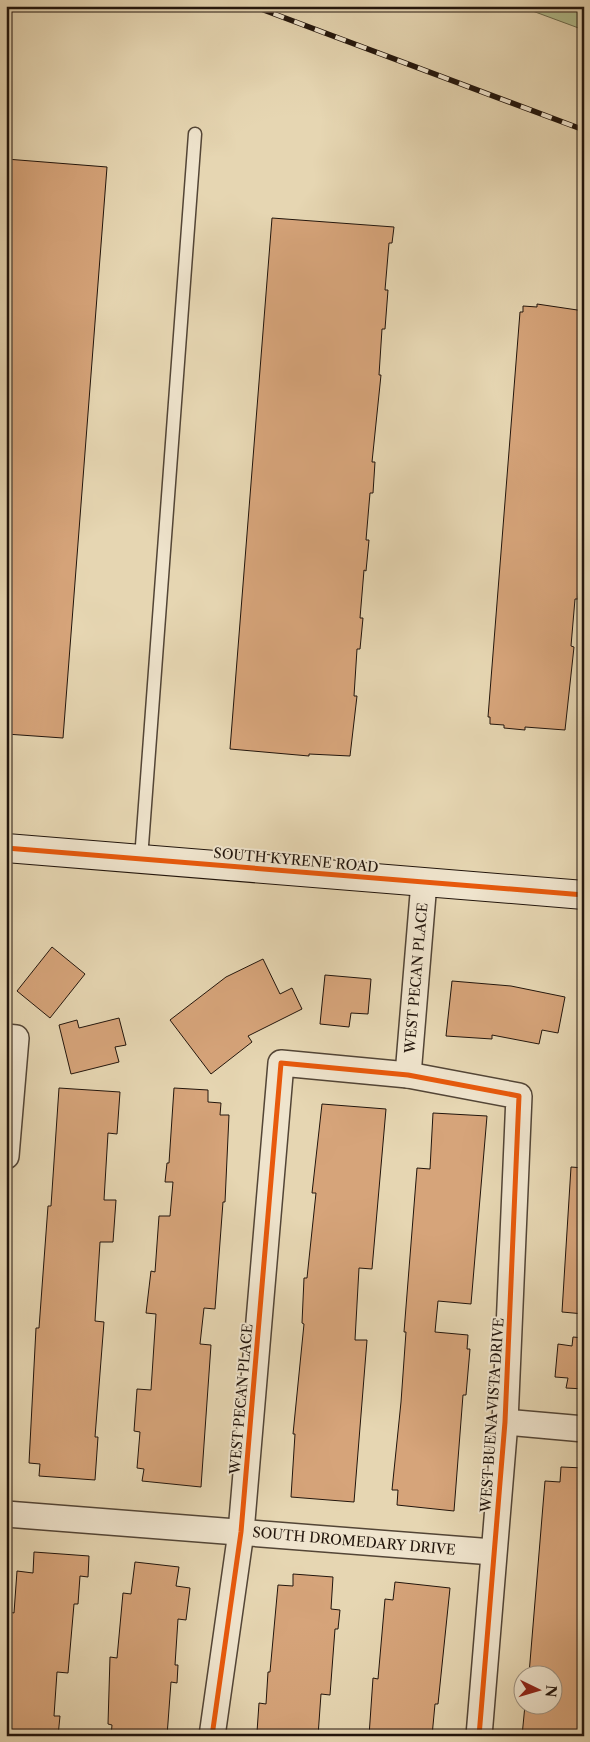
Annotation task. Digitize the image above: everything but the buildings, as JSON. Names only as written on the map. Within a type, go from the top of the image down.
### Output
[{"type":"main road","name":"SOUTH KYRENE ROAD","points":[[6,848],[584,895]]},
{"type":"street","name":"WEST PECAN PLACE","points":[[212,1736],[240,1532],[280,1063],[408,1075],[424,882]]},
{"type":"street","points":[[6,1156],[11,1038]]},
{"type":"street","name":"WEST BUENA VISTA DRIVE","points":[[408,1075],[519,1096],[505,1422],[479,1736]]},
{"type":"street","points":[[505,1422],[584,1429]]},
{"type":"street","name":"SOUTH DROMEDARY DRIVE","points":[[6,1514],[493,1552]]},
{"type":"lane","points":[[141,859],[195,134]]},
{"type":"green space","points":[[519,6],[584,6],[584,30]]},
{"type":"railway","points":[[253,6],[584,130]]},
{"type":"cycle path","points":[[6,848],[584,895]]},
{"type":"cycle path","points":[[212,1736],[241,1532],[281,1063],[408,1075],[519,1096],[505,1422],[479,1736]]}]
